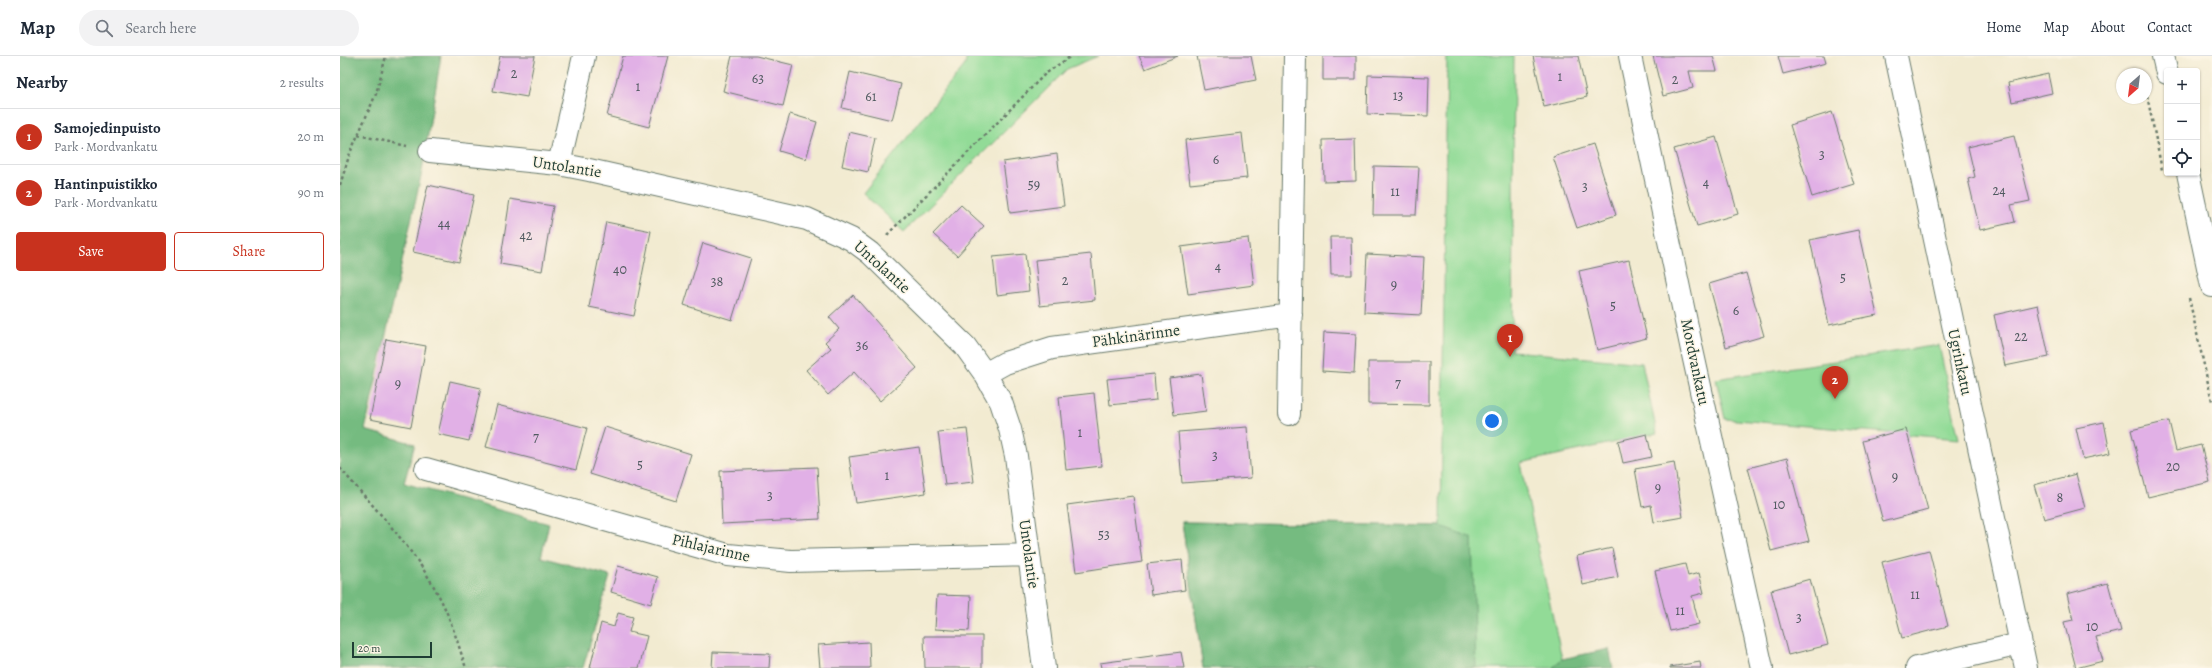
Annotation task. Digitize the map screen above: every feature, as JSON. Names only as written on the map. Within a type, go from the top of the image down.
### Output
[{"type":"street","points":[[559,164],[584,56]]},
{"type":"street","points":[[1289,414],[1295,56]]},
{"type":"street","name":"Mordvankatu","points":[[1630,56],[1692,350],[1762,668]]},
{"type":"street","name":"Ugrinkatu","points":[[1896,56],[2026,668]]},
{"type":"street","points":[[2163,56],[2166,68]]},
{"type":"street","name":"Untolantie","points":[[430,151],[559,164],[807,219],[852,239],[870,253],[965,346],[985,374],[1001,402],[1010,429],[1016,456],[1044,668]]},
{"type":"street","points":[[2189,176],[2212,286]]},
{"type":"street","name":"Pähkinärinne","points":[[985,374],[1005,363],[1052,348],[1290,315]]},
{"type":"street","name":"Pihlajarinne","points":[[426,469],[728,556],[791,561],[1029,555]]},
{"type":"street","points":[[1917,668],[2020,644]]},
{"type":"path","points":[[340,185],[358,135],[376,94],[386,56]]},
{"type":"path","points":[[870,253],[1045,74],[1071,56]]},
{"type":"path","points":[[358,135],[430,151]]},
{"type":"path","points":[[340,468],[406,543],[422,567],[440,596],[453,626],[466,668]]},
{"type":"green space","points":[[340,56],[441,56],[422,171],[365,430],[415,444],[404,483],[549,524],[541,557],[610,576],[583,668],[340,668]]},
{"type":"green space","points":[[967,56],[1098,56],[1067,69],[904,232],[863,193],[965,65]]},
{"type":"green space","points":[[1447,56],[1514,56],[1512,351],[1642,363],[1657,433],[1520,463],[1562,659],[1552,668],[1203,668],[1182,522],[1441,526]]},
{"type":"green space","points":[[1939,345],[1959,439],[1725,419],[1716,379]]},
{"type":"green space","points":[[1182,522],[1441,526],[1472,538],[1476,668],[1203,668]]},
{"type":"green space","points":[[1609,649],[1613,668],[1552,668],[1562,659]]},
{"type":"building","points":[[500,56],[535,56],[527,97],[493,91]]},
{"type":"building","points":[[623,56],[668,56],[649,127],[607,116]]},
{"type":"building","points":[[732,56],[756,56],[793,65],[783,106],[723,91]]},
{"type":"building","points":[[1139,56],[1178,56],[1145,69]]},
{"type":"building","points":[[1197,56],[1251,56],[1256,80],[1204,90]]},
{"type":"building","points":[[1323,56],[1356,56],[1356,80],[1323,80]]},
{"type":"building","points":[[1533,56],[1578,56],[1587,97],[1544,107]]},
{"type":"building","points":[[1653,56],[1713,56],[1717,71],[1689,71],[1693,88],[1663,96]]},
{"type":"building","points":[[1778,56],[1824,56],[1826,63],[1783,74]]},
{"type":"building","points":[[850,72],[901,84],[892,120],[842,108]]},
{"type":"building","points":[[2048,74],[2052,93],[2012,102],[2008,83]]},
{"type":"building","points":[[1368,75],[1429,77],[1428,116],[1367,114]]},
{"type":"building","points":[[1832,112],[1854,184],[1812,197],[1790,125]]},
{"type":"building","points":[[790,114],[817,122],[806,159],[779,151]]},
{"type":"building","points":[[849,132],[875,138],[868,172],[842,166]]},
{"type":"building","points":[[1242,133],[1247,178],[1190,184],[1185,140]]},
{"type":"building","points":[[2014,136],[2030,201],[2011,205],[2015,222],[1980,230],[1968,179],[1975,177],[1968,147]]},
{"type":"building","points":[[1716,137],[1738,214],[1697,226],[1674,149]]},
{"type":"building","points":[[1355,139],[1356,181],[1324,182],[1323,140]]},
{"type":"building","points":[[1593,144],[1616,215],[1577,228],[1553,157]]},
{"type":"building","points":[[1057,154],[1064,206],[1010,213],[1003,162]]},
{"type":"building","points":[[1374,166],[1419,167],[1416,215],[1373,215]]},
{"type":"building","points":[[428,185],[474,195],[459,262],[413,252]]},
{"type":"building","points":[[510,199],[553,206],[542,271],[500,264]]},
{"type":"building","points":[[961,205],[984,226],[957,256],[933,234]]},
{"type":"building","points":[[606,222],[651,231],[634,316],[589,307]]},
{"type":"building","points":[[1858,230],[1877,315],[1829,325],[1810,240]]},
{"type":"building","points":[[1330,237],[1351,237],[1352,275],[1331,275]]},
{"type":"building","points":[[1248,238],[1254,285],[1188,294],[1181,247]]},
{"type":"building","points":[[703,243],[751,258],[732,320],[684,305]]},
{"type":"building","points":[[1025,254],[1029,291],[997,295],[993,257]]},
{"type":"building","points":[[1091,254],[1095,300],[1040,306],[1035,260]]},
{"type":"building","points":[[1367,254],[1424,257],[1421,315],[1364,312]]},
{"type":"building","points":[[1629,260],[1647,338],[1597,350],[1579,271]]},
{"type":"building","points":[[1746,273],[1764,336],[1726,347],[1709,284]]},
{"type":"building","points":[[853,295],[917,368],[880,401],[854,372],[828,395],[806,370],[831,348],[825,342],[839,329],[829,317]]},
{"type":"building","points":[[2038,305],[2049,357],[2005,366],[1994,315]]},
{"type":"building","points":[[1324,332],[1356,334],[1354,373],[1322,371]]},
{"type":"building","points":[[386,339],[426,346],[411,427],[370,419]]},
{"type":"building","points":[[1368,362],[1429,362],[1429,405],[1368,404]]},
{"type":"building","points":[[1154,374],[1156,400],[1110,405],[1107,379]]},
{"type":"building","points":[[1201,374],[1206,411],[1174,415],[1169,378]]},
{"type":"building","points":[[450,381],[481,388],[469,441],[438,434]]},
{"type":"building","points":[[1094,393],[1102,466],[1066,470],[1059,397]]},
{"type":"building","points":[[497,405],[587,428],[576,470],[486,447]]},
{"type":"building","points":[[2169,421],[2176,451],[2201,445],[2210,482],[2148,497],[2131,430]]},
{"type":"building","points":[[2104,422],[2110,453],[2083,459],[2076,428]]},
{"type":"building","points":[[605,427],[691,454],[676,501],[590,474]]},
{"type":"building","points":[[1247,427],[1251,478],[1182,483],[1178,432]]},
{"type":"building","points":[[967,429],[974,482],[945,485],[938,432]]},
{"type":"building","points":[[1906,429],[1928,510],[1883,522],[1862,441]]},
{"type":"building","points":[[1647,434],[1652,457],[1623,463],[1618,441]]},
{"type":"building","points":[[919,447],[926,493],[856,503],[849,457]]},
{"type":"building","points":[[1787,458],[1809,541],[1771,551],[1748,468]]},
{"type":"building","points":[[1674,462],[1683,517],[1654,522],[1651,505],[1642,507],[1635,469]]},
{"type":"building","points":[[817,467],[820,519],[722,524],[720,471]]},
{"type":"building","points":[[2076,474],[2085,508],[2044,519],[2034,485]]},
{"type":"building","points":[[1133,496],[1142,562],[1076,572],[1067,505]]},
{"type":"building","points":[[1612,548],[1618,577],[1583,585],[1577,556]]},
{"type":"building","points":[[1929,550],[1948,626],[1902,638],[1882,562]]},
{"type":"building","points":[[1182,560],[1185,590],[1151,595],[1147,564]]},
{"type":"building","points":[[1685,564],[1688,576],[1699,573],[1704,593],[1692,596],[1699,624],[1670,631],[1655,571]]},
{"type":"building","points":[[618,566],[658,577],[651,604],[611,592]]},
{"type":"building","points":[[1810,579],[1828,645],[1788,655],[1771,590]]},
{"type":"building","points":[[2108,583],[2121,631],[2096,637],[2103,661],[2076,668],[2064,622],[2073,620],[2067,594]]},
{"type":"building","points":[[937,595],[971,596],[969,631],[935,629]]},
{"type":"building","points":[[618,613],[633,617],[629,632],[647,636],[639,668],[590,668],[601,623],[614,627]]},
{"type":"building","points":[[924,636],[982,636],[982,668],[925,668]]},
{"type":"building","points":[[869,642],[870,668],[820,668],[818,645]]},
{"type":"building","points":[[713,652],[770,654],[769,668],[712,668]]},
{"type":"building","points":[[1181,652],[1184,668],[1101,668],[1100,663]]},
{"type":"building","points":[[1700,662],[1701,668],[1670,668],[1670,667]]},
{"type":"place","name":"Samojedinpuisto","points":[[1510,357]]},
{"type":"place","name":"Hantinpuistikko","points":[[1835,399]]}]
